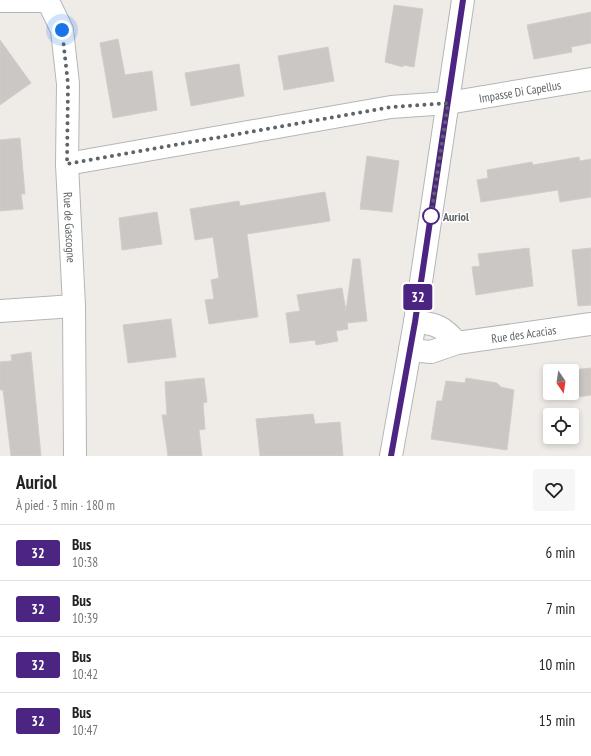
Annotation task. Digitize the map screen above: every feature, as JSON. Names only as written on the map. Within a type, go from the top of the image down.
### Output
[{"type":"street","points":[[391,456],[415,322],[463,0]]},
{"type":"street","points":[[0,1],[49,1]]},
{"type":"street","name":"Rue de Gascogne","points":[[49,1],[62,30],[68,84],[67,164],[74,306],[75,456]]},
{"type":"street","name":"Impasse Di Capellus","points":[[67,164],[391,107],[448,103],[591,79]]},
{"type":"street","points":[[0,311],[74,306]]},
{"type":"street","points":[[415,322],[432,322],[450,335],[457,343]]},
{"type":"street","name":"Rue des Acacias","points":[[410,350],[431,352],[457,343],[591,324]]},
{"type":"building","points":[[394,5],[423,9],[414,67],[403,65],[403,67],[385,62]]},
{"type":"building","points":[[591,12],[591,43],[571,47],[572,52],[534,59],[527,25]]},
{"type":"building","points":[[118,39],[125,75],[152,71],[157,110],[113,118],[100,43]]},
{"type":"building","points":[[0,40],[31,83],[0,105]]},
{"type":"building","points":[[328,47],[334,81],[284,90],[278,56]]},
{"type":"building","points":[[239,64],[244,96],[191,106],[185,73]]},
{"type":"building","points":[[20,138],[25,194],[21,194],[23,209],[0,211],[0,140]]},
{"type":"building","points":[[367,156],[399,161],[392,212],[360,209]]},
{"type":"building","points":[[579,157],[580,161],[591,159],[591,197],[560,202],[558,190],[481,202],[477,180],[488,178],[487,170],[532,162],[533,165]]},
{"type":"building","points":[[325,192],[330,221],[247,234],[258,317],[209,324],[205,300],[214,299],[211,280],[219,278],[213,237],[195,240],[190,209],[239,201],[240,206]]},
{"type":"building","points":[[157,212],[162,244],[122,250],[119,218]]},
{"type":"building","points":[[529,248],[533,286],[476,295],[472,267],[480,266],[478,254]]},
{"type":"building","points":[[591,248],[591,305],[578,306],[572,250]]},
{"type":"building","points":[[353,259],[360,259],[367,321],[347,323],[348,329],[336,331],[338,341],[316,345],[315,340],[290,343],[286,313],[300,311],[297,295],[342,288],[346,311]]},
{"type":"building","points":[[171,319],[176,357],[128,363],[123,325]]},
{"type":"building","points":[[31,352],[41,456],[11,456],[3,390],[0,390],[0,362],[12,361],[11,355]]},
{"type":"building","points":[[591,368],[591,395],[579,397],[579,369]]},
{"type":"building","points":[[204,378],[207,402],[203,403],[205,429],[199,430],[202,456],[168,456],[162,415],[167,415],[165,382]]},
{"type":"building","points":[[466,378],[497,383],[501,387],[514,390],[507,450],[431,439],[437,401],[442,401],[446,381],[465,383]]},
{"type":"building","points":[[313,414],[315,424],[340,422],[343,456],[260,456],[256,419]]},
{"type":"bus line","name":"32","points":[[391,456],[415,322],[463,0]]},
{"type":"place","name":"Auriol","points":[[431,216]]},
{"type":"route","points":[[62,30],[68,84],[67,164],[391,107],[448,103],[430,222],[431,216]]}]
